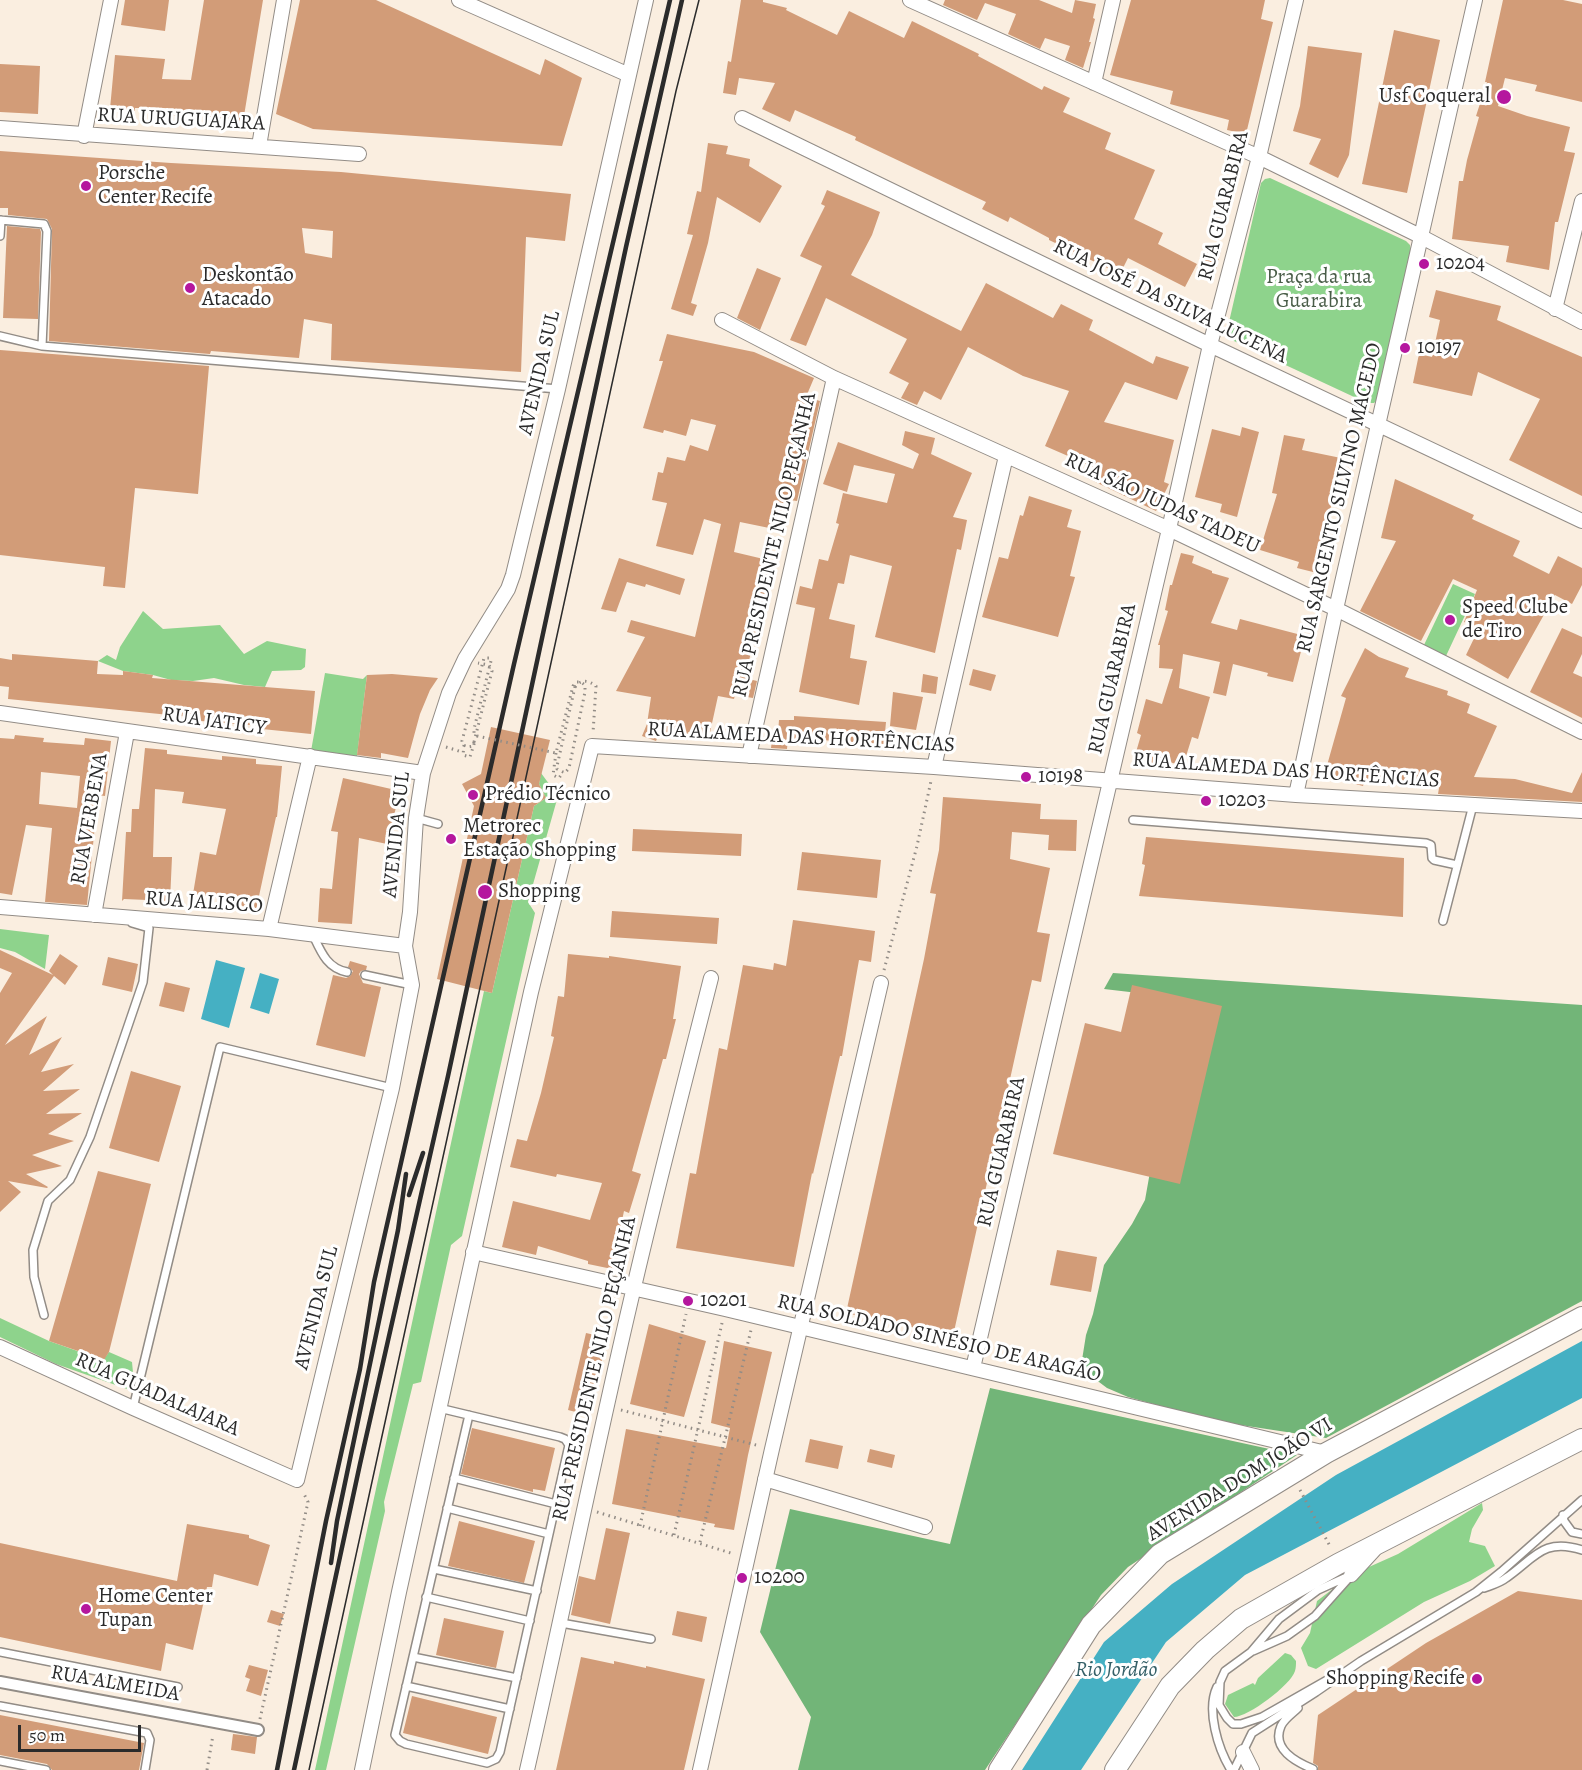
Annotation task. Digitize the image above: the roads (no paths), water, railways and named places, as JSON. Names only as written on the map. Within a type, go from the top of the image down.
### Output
[{"type":"main road","name":"AVENIDA DOM JOÃO VI","points":[[999,1770],[1091,1625],[1160,1554],[1326,1453],[1582,1317]]},
{"type":"main road","points":[[1115,1770],[1170,1686],[1241,1619],[1289,1591],[1582,1439]]},
{"type":"street","points":[[84,136],[111,0]]},
{"type":"street","points":[[259,146],[284,0]]},
{"type":"street","points":[[459,0],[629,75]]},
{"type":"street","name":"AVENIDA SUL","points":[[297,1480],[392,1088],[412,985],[405,946],[410,912],[416,818],[423,773],[449,693],[465,659],[508,589],[513,575],[558,389],[646,0]]},
{"type":"street","points":[[910,0],[926,4],[1259,157],[1420,236],[1582,322]]},
{"type":"street","points":[[1094,83],[1113,0]]},
{"type":"street","name":"RUA GUARABIRA","points":[[973,1368],[1210,345],[1259,157],[1296,0]]},
{"type":"street","name":"RUA SARGENTO SILVINO MACEDO","points":[[1296,795],[1336,609],[1475,0]]},
{"type":"street","name":"RUA JOSÉ DA SILVA LUCENA","points":[[742,118],[1210,345],[1582,521]]},
{"type":"street","name":"RUA URUGUAJARA","points":[[0,128],[84,136],[359,154]]},
{"type":"street","points":[[1555,309],[1582,201]]},
{"type":"street","name":"RUA SÃO JUDAS TADEU","points":[[722,320],[834,378],[1169,529],[1336,609],[1582,732]]},
{"type":"street","name":"RUA PRESIDENTE NILO PEÇANHA","points":[[749,756],[834,378]]},
{"type":"street","points":[[934,766],[1006,456]]},
{"type":"street","name":"RUA JATICY","points":[[0,713],[423,773]]},
{"type":"street","name":"RUA VERBENA","points":[[94,915],[127,732]]},
{"type":"street","name":"RUA ALAMEDA DAS HORTÊNCIAS","points":[[473,1252],[531,992],[592,746],[934,766],[1296,795],[1582,811]]},
{"type":"street","points":[[269,929],[310,756]]},
{"type":"street","name":"RUA JALISCO","points":[[0,907],[269,929],[405,946]]},
{"type":"street","name":"RUA PRESIDENTE NILO PEÇANHA","points":[[527,1770],[634,1288],[711,978]]},
{"type":"street","points":[[700,1770],[765,1479],[881,983]]},
{"type":"street","points":[[362,1770],[473,1252]]},
{"type":"street","name":"RUA SOLDADO SINÉSIO DE ARAGÃO","points":[[473,1252],[725,1309],[1326,1453]]},
{"type":"street","name":"RUA GUADALAJARA","points":[[0,1347],[297,1480]]},
{"type":"street","points":[[765,1479],[925,1527]]},
{"type":"street","points":[[1352,1575],[1377,1546]]},
{"type":"street","name":"RUA ALMEIDA","points":[[0,1682],[258,1730]]},
{"type":"street","points":[[1244,1752],[1252,1770]]},
{"type":"lane","points":[[0,236],[0,220],[44,224],[47,231],[42,346]]},
{"type":"lane","points":[[0,336],[42,346],[558,389]]},
{"type":"lane","points":[[1443,921],[1473,805]]},
{"type":"lane","points":[[416,818],[438,824]]},
{"type":"lane","points":[[1133,820],[1426,843],[1431,845],[1434,860],[1457,865]]},
{"type":"lane","points":[[44,1315],[34,1277],[33,1250],[48,1202],[70,1180],[90,1137],[143,982],[149,928],[115,917]]},
{"type":"lane","points":[[313,935],[326,961],[338,970],[347,972]]},
{"type":"lane","points":[[365,975],[412,985]]},
{"type":"lane","points":[[133,1408],[220,1047],[392,1088]]},
{"type":"lane","points":[[439,1408],[469,1415],[565,1439],[569,1445],[500,1752],[496,1759],[488,1763],[400,1741],[395,1736],[469,1415]]},
{"type":"lane","points":[[454,1478],[556,1504]]},
{"type":"lane","points":[[1220,1682],[1219,1705],[1233,1724],[1241,1724],[1262,1717],[1476,1592],[1502,1572],[1582,1500]]},
{"type":"lane","points":[[447,1508],[549,1534]]},
{"type":"lane","points":[[1563,1515],[1564,1521],[1572,1532],[1582,1534]]},
{"type":"lane","points":[[1476,1592],[1505,1580],[1541,1549],[1557,1545],[1582,1550]]},
{"type":"lane","points":[[434,1569],[537,1591]]},
{"type":"lane","points":[[1352,1575],[1318,1590],[1280,1619],[1251,1652],[1226,1671],[1214,1695],[1212,1714],[1223,1757],[1232,1770],[1244,1752],[1246,1741],[1252,1733],[1361,1661]]},
{"type":"lane","points":[[1251,1652],[1287,1636],[1315,1616],[1352,1575]]},
{"type":"lane","points":[[426,1598],[530,1621]]},
{"type":"lane","points":[[561,1623],[651,1639]]},
{"type":"lane","points":[[0,1652],[178,1687]]},
{"type":"lane","points":[[413,1657],[517,1678]]},
{"type":"lane","points":[[406,1686],[510,1709]]},
{"type":"lane","points":[[1313,1768],[1293,1760],[1283,1750],[1280,1739],[1281,1726],[1316,1692]]},
{"type":"lane","points":[[0,1706],[147,1733],[150,1740],[145,1770]]},
{"type":"lane","points":[[0,1761],[46,1770]]},
{"type":"water","points":[[216,960],[245,968],[229,1028],[201,1019]]},
{"type":"water","points":[[260,973],[279,979],[269,1014],[250,1008]]},
{"type":"water","name":"Rio Jordão","points":[[1582,1341],[1582,1398],[1245,1575],[1166,1642],[1081,1770],[1022,1770],[1104,1642],[1172,1584],[1336,1475]]},
{"type":"tram line","points":[[309,1770],[676,91],[699,0]]},
{"type":"railway","points":[[277,1770],[326,1521],[360,1369],[374,1282],[514,664],[670,0]]},
{"type":"railway","points":[[294,1770],[360,1464],[448,1076],[626,247],[682,0]]},
{"type":"railway","points":[[409,1195],[423,1153]]},
{"type":"railway","points":[[331,1563],[337,1521],[398,1230],[406,1174]]},
{"type":"place","name":"Usf Coqueral","points":[[1504,97]]},
{"type":"place","name":"Porsche Center Recife","points":[[86,186]]},
{"type":"place","name":"10204","points":[[1424,264]]},
{"type":"place","name":"Deskontão Atacado","points":[[190,288]]},
{"type":"place","name":"10197","points":[[1405,348]]},
{"type":"place","name":"Speed Clube de Tiro","points":[[1450,620]]},
{"type":"place","name":"10198","points":[[1026,777]]},
{"type":"place","name":"Prédio Técnico","points":[[473,795]]},
{"type":"place","name":"10203","points":[[1206,801]]},
{"type":"place","name":"Metrorec Estação Shopping","points":[[451,839]]},
{"type":"place","name":"Shopping","points":[[485,892]]},
{"type":"place","name":"10201","points":[[688,1301]]},
{"type":"place","name":"10200","points":[[742,1578]]},
{"type":"place","name":"Home Center Tupan","points":[[86,1609]]},
{"type":"place","name":"Shopping Recife","points":[[1477,1679]]},
{"type":"park label","name":"Praça da rua Guarabira","points":[[1319,290]]}]
